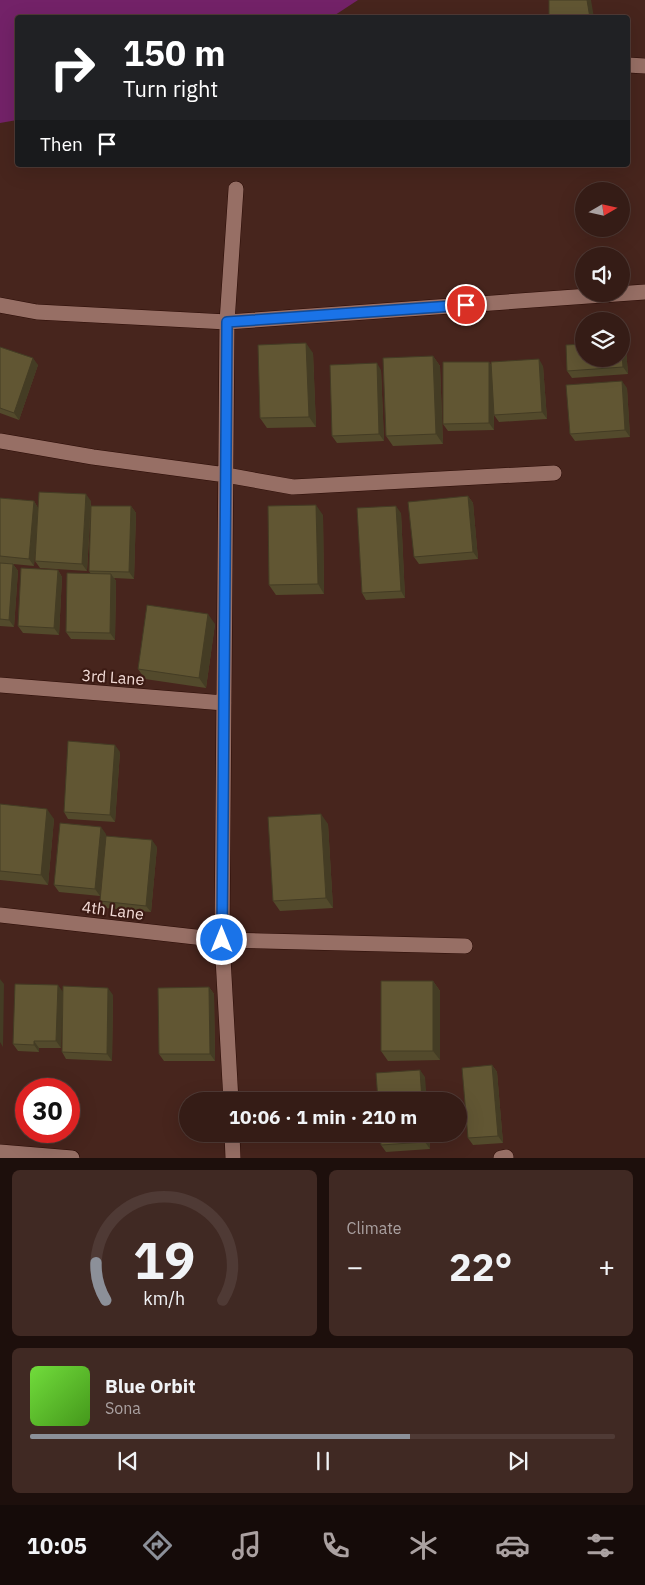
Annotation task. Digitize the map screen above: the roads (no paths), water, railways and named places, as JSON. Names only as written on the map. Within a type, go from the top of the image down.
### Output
[{"type":"street","points":[[630,65],[645,66]]},
{"type":"street","points":[[230,1092],[222,940],[227,322],[236,189]]},
{"type":"street","points":[[0,305],[37,312],[227,322],[645,292]]},
{"type":"street","points":[[0,441],[92,458],[226,475],[293,487],[554,473]]},
{"type":"street","name":"3rd Lane","points":[[0,685],[224,703]]},
{"type":"street","name":"4th Lane","points":[[0,915],[222,940],[465,946]]},
{"type":"street","points":[[232,1142],[233,1158]]},
{"type":"street","points":[[0,1152],[72,1158]]},
{"type":"street","points":[[501,1158],[506,1157]]}]
